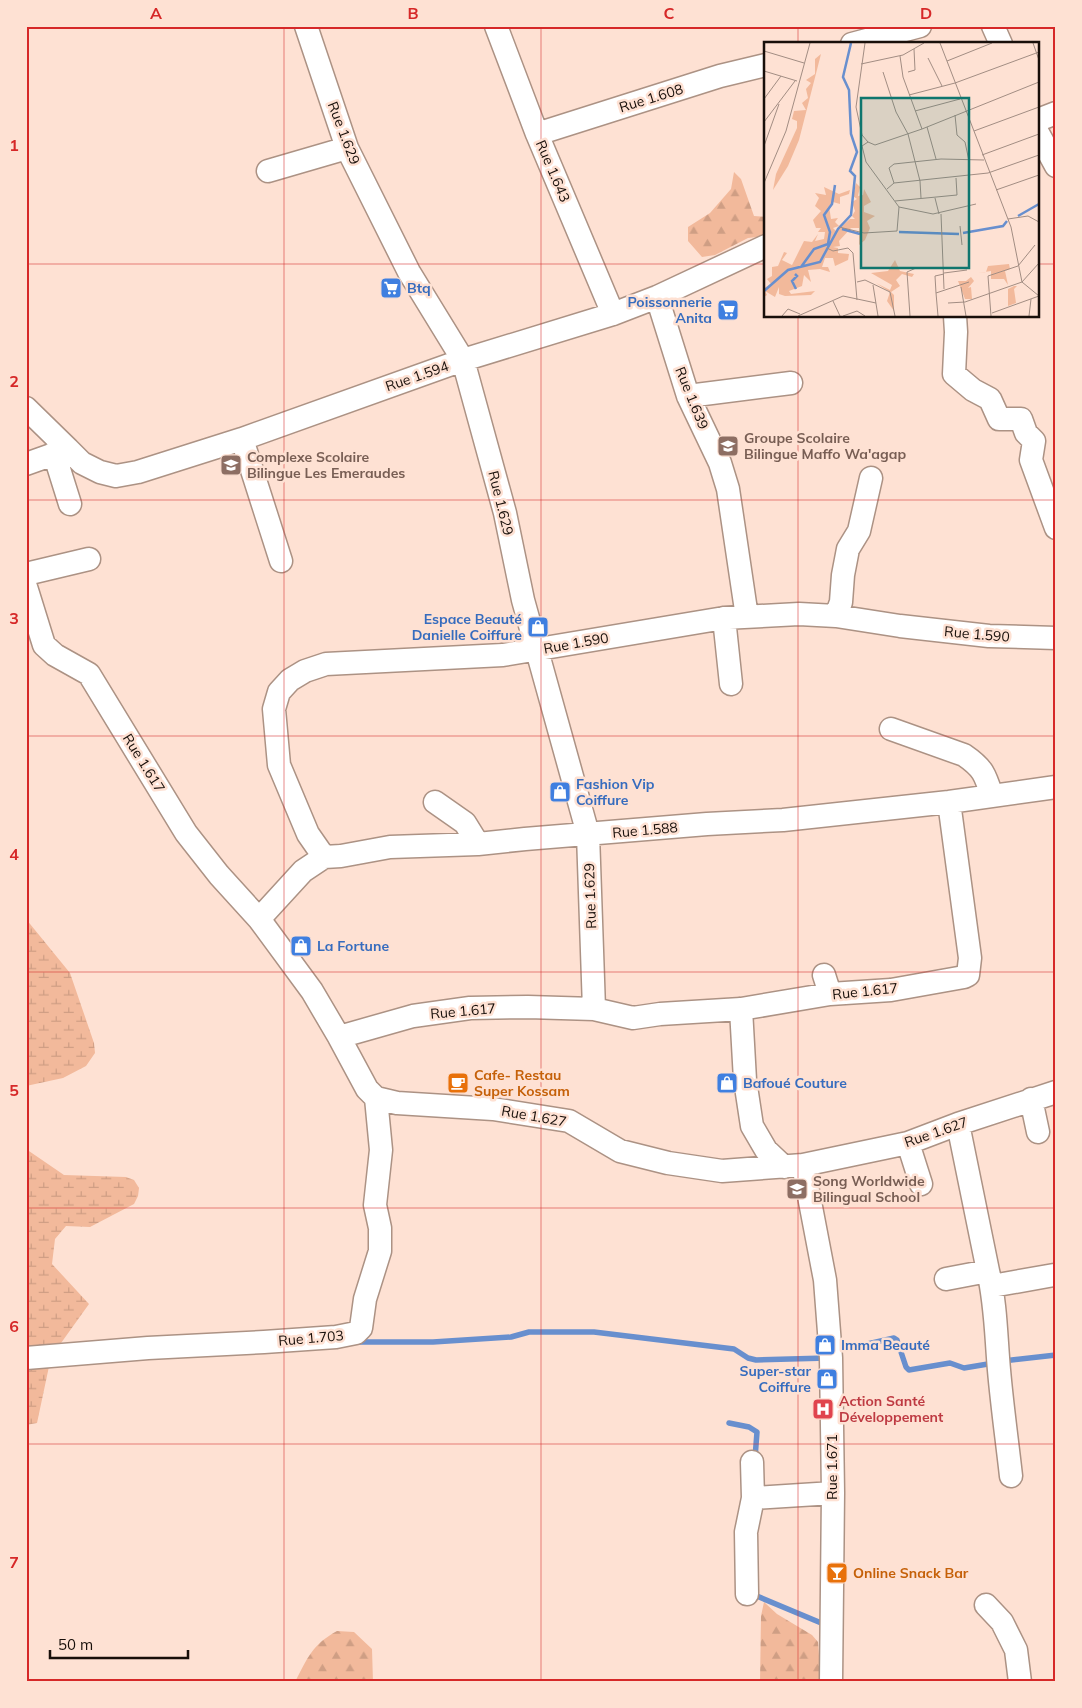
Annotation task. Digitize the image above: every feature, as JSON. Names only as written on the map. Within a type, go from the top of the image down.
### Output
[{"type":"street","name":"Rue 1.629","points":[[306,26],[347,148],[409,272],[463,360],[505,513],[523,600],[588,834],[594,1009]]},
{"type":"street","name":"Rue 1.643","points":[[496,26],[537,134],[613,314]]},
{"type":"street","points":[[860,42],[920,26]]},
{"type":"street","points":[[994,26],[1000,42]]},
{"type":"street","name":"Rue 1.608","points":[[537,134],[720,76],[764,65]]},
{"type":"street","points":[[1040,119],[1056,113]]},
{"type":"street","points":[[1040,137],[1056,166]]},
{"type":"street","points":[[268,171],[347,148]]},
{"type":"street","name":"Rue 1.594","points":[[61,451],[100,472],[116,476],[138,472],[242,439],[463,360],[613,314],[657,297],[764,247]]},
{"type":"street","name":"Rue 1.639","points":[[657,297],[688,396],[720,463],[728,489],[747,617]]},
{"type":"street","points":[[955,318],[954,374],[973,390],[990,399],[999,419],[1021,419],[1026,434],[1034,441],[1031,460],[1056,528]]},
{"type":"street","points":[[688,396],[791,382]]},
{"type":"street","points":[[26,408],[61,451],[70,504]]},
{"type":"street","points":[[242,439],[281,561]]},
{"type":"street","points":[[26,464],[61,451]]},
{"type":"street","points":[[836,616],[841,602],[843,575],[848,549],[858,531],[871,478]]},
{"type":"street","points":[[26,574],[89,559]]},
{"type":"street","name":"Rue 1.617","points":[[26,587],[35,649],[55,655],[89,674],[186,833],[219,875],[259,919],[312,991],[340,1037],[413,1016],[470,1008],[594,1009],[633,1018],[660,1014],[741,1009],[827,985],[891,990],[964,977],[968,975],[970,968],[968,941],[950,802]]},
{"type":"street","name":"Rue 1.590","points":[[324,857],[308,834],[280,765],[274,709],[279,692],[290,680],[305,671],[326,664],[503,655],[724,618],[799,614],[836,616],[979,635],[1056,638]]},
{"type":"street","points":[[724,618],[731,684]]},
{"type":"street","points":[[891,729],[964,755],[973,761],[985,775],[992,796]]},
{"type":"street","name":"Rue 1.588","points":[[259,919],[303,871],[324,857],[341,856],[390,847],[478,844],[707,824],[783,820],[950,802],[1056,787]]},
{"type":"street","points":[[435,802],[465,823],[478,844]]},
{"type":"street","points":[[741,1009],[745,1080],[752,1126],[766,1150],[793,1166]]},
{"type":"street","points":[[340,1037],[367,1089],[376,1098]]},
{"type":"street","name":"Rue 1.627","points":[[376,1098],[397,1103],[493,1109],[569,1121],[620,1151],[668,1163],[722,1171],[793,1166],[908,1143],[958,1124],[1056,1092]]},
{"type":"street","name":"Rue 1.703","points":[[26,1358],[148,1348],[273,1342],[336,1337],[356,1333],[361,1328],[365,1299],[380,1251],[380,1228],[375,1205],[381,1150],[376,1098]]},
{"type":"street","points":[[1031,1099],[1038,1132]]},
{"type":"street","points":[[958,1124],[990,1279],[997,1329],[999,1371],[1011,1476]]},
{"type":"street","points":[[908,1143],[921,1184]]},
{"type":"street","name":"Rue 1.671","points":[[793,1166],[825,1280],[831,1358],[834,1493],[831,1682]]},
{"type":"street","points":[[946,1279],[990,1279],[1054,1275]]},
{"type":"street","points":[[746,1594],[746,1532],[753,1498],[752,1462]]},
{"type":"street","points":[[753,1498],[834,1493]]},
{"type":"street","points":[[986,1605],[1002,1622],[1016,1650],[1020,1682]]},
{"type":"green space","points":[[734,172],[741,179],[754,216],[764,217],[764,236],[748,238],[715,255],[702,257],[688,241],[688,227],[710,213],[731,189]]},
{"type":"green space","points":[[26,919],[70,973],[94,1043],[95,1053],[86,1066],[63,1078],[26,1086]]},
{"type":"green space","points":[[26,1149],[64,1175],[126,1177],[134,1180],[139,1188],[134,1204],[90,1227],[66,1226],[55,1239],[52,1264],[89,1304],[51,1357],[37,1423],[26,1425]]},
{"type":"green space","points":[[764,1602],[777,1614],[812,1635],[818,1642],[821,1682],[760,1682],[761,1616]]},
{"type":"green space","points":[[337,1631],[354,1632],[372,1649],[373,1682],[295,1682],[307,1659],[316,1647]]},
{"type":"waterway","points":[[354,1342],[433,1342],[511,1337],[529,1332],[594,1332],[734,1349],[748,1358],[756,1360],[827,1358]]},
{"type":"waterway","points":[[835,1348],[863,1345],[894,1338],[897,1340],[906,1367],[909,1370],[950,1363],[964,1368],[994,1363]]},
{"type":"waterway","points":[[1003,1361],[1056,1355]]},
{"type":"waterway","points":[[729,1423],[749,1427],[757,1432],[755,1458]]},
{"type":"waterway","points":[[752,1594],[826,1625]]},
{"type":"place","name":"Btq","points":[[391,288]]},
{"type":"place","name":"Poissonnerie Anita","points":[[728,310]]},
{"type":"place","name":"Groupe Scolaire Bilingue Maffo Wa'agap","points":[[728,446]]},
{"type":"place","name":"Complexe Scolaire Bilingue Les Emeraudes","points":[[231,465]]},
{"type":"place","name":"Espace Beauté Danielle Coiffure","points":[[538,627]]},
{"type":"place","name":"Fashion Vip Coiffure","points":[[560,792]]},
{"type":"place","name":"La Fortune","points":[[301,946]]},
{"type":"place","name":"Cafe- Restau Super Kossam","points":[[458,1083]]},
{"type":"place","name":"Bafoué Couture","points":[[727,1083]]},
{"type":"place","name":"Song Worldwide Bilingual School","points":[[797,1189]]},
{"type":"place","name":"Imma Beauté","points":[[825,1345]]},
{"type":"place","name":"Super-star Coiffure","points":[[827,1379]]},
{"type":"place","name":"Action Santé Développement","points":[[823,1409]]},
{"type":"place","name":"Online Snack Bar","points":[[837,1573]]}]
